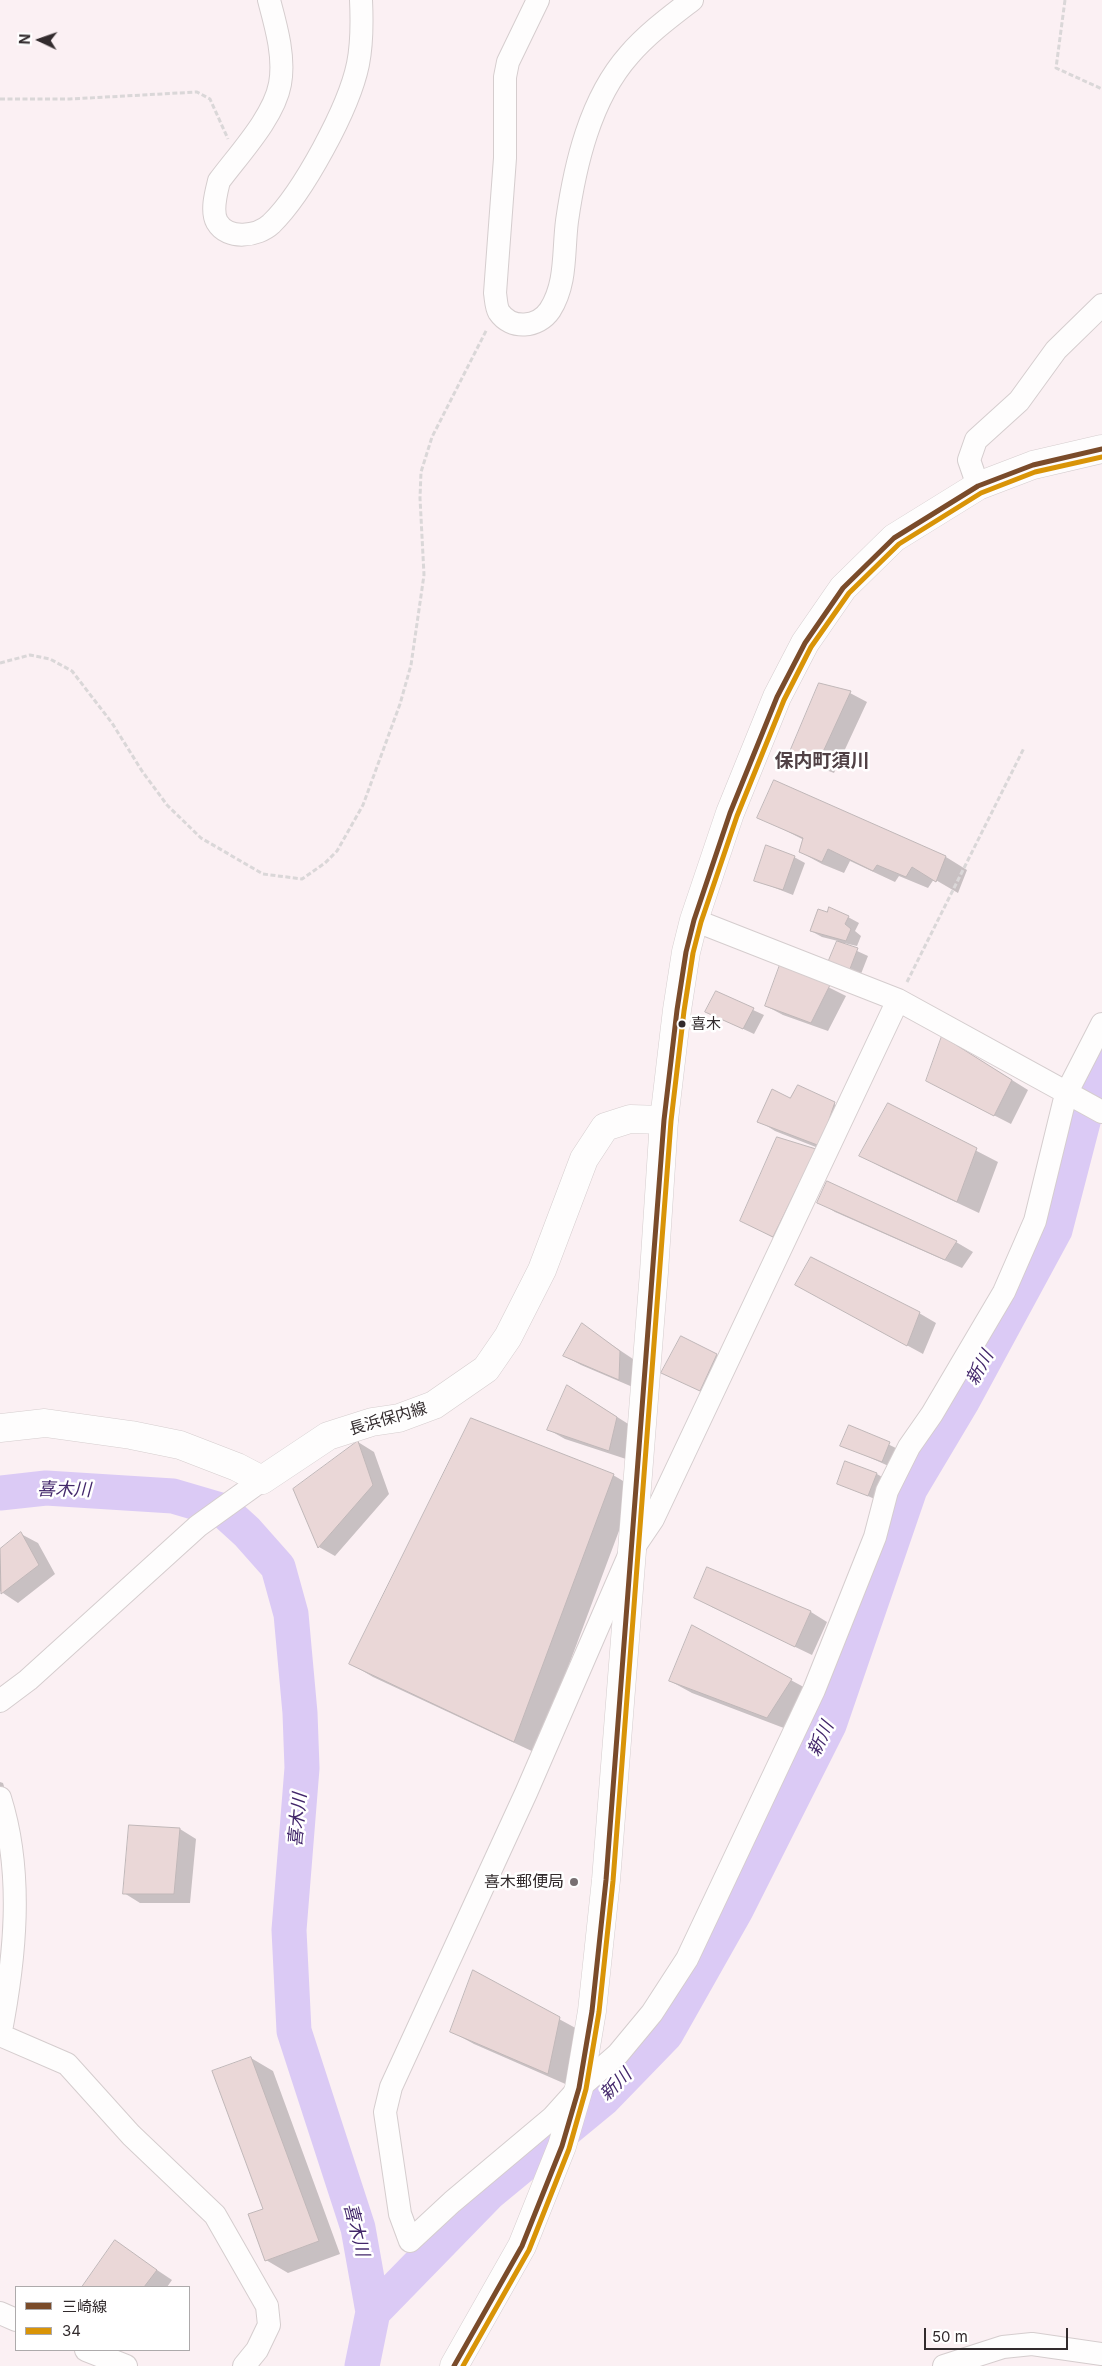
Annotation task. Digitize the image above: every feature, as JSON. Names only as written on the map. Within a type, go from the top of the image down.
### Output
[{"type":"main road","points":[[454,2366],[522,2246],[562,2146],[578,2094],[592,2011],[606,1880],[630,1553],[654,1282],[664,1120],[677,1010],[686,952],[694,920],[730,813],[777,697],[805,643],[843,588],[894,538],[978,486],[1034,465],[1102,449]]},
{"type":"main road","name":"長浜保内線","points":[[257,1484],[328,1436],[372,1422],[399,1418],[434,1406],[486,1369],[508,1337],[538,1279],[584,1159],[605,1127],[630,1119],[664,1120]]},
{"type":"main road","points":[[0,1428],[45,1423],[131,1435],[180,1446],[237,1467],[257,1484]]},
{"type":"street","points":[[269,0],[279,45],[280,83],[275,100],[264,120],[219,181],[214,205],[217,222],[227,231],[240,235],[256,233],[270,225],[284,208],[330,136],[354,82],[358,63],[361,0]]},
{"type":"street","points":[[538,0],[508,62],[505,77],[505,158],[495,293],[498,310],[506,320],[518,325],[535,323],[549,312],[557,296],[563,275],[567,223],[578,166],[588,131],[611,79],[628,55],[692,0]]},
{"type":"street","points":[[978,486],[969,460],[976,440],[1019,401],[1056,350],[1102,305]]},
{"type":"street","points":[[694,920],[898,1000],[1066,1094],[1102,1112]]},
{"type":"street","points":[[898,1000],[653,1519],[630,1553],[526,1793],[391,2087],[385,2112],[400,2214],[410,2241],[452,2202],[552,2118],[618,2054],[652,2013],[687,1959],[814,1690],[875,1537],[887,1491],[909,1447],[932,1414],[1004,1292],[1035,1221],[1066,1094],[1102,1024]]},
{"type":"street","points":[[0,1701],[28,1680],[198,1526],[257,1484]]},
{"type":"street","points":[[0,1798],[10,1829],[14,1888],[14,1950],[0,2036],[67,2064],[131,2135],[215,2216],[267,2306],[268,2325],[257,2350],[244,2366]]},
{"type":"street","points":[[0,2313],[15,2320]]},
{"type":"street","points":[[944,2366],[1003,2347],[1032,2344],[1102,2354]]},
{"type":"street","points":[[88,2351],[126,2366]]},
{"type":"path","points":[[1065,0],[1056,68],[1102,89]]},
{"type":"path","points":[[0,99],[70,99],[197,92],[210,99],[236,158]]},
{"type":"path","points":[[0,664],[30,655],[50,659],[72,671],[112,723],[142,771],[167,805],[201,838],[229,856],[263,874],[302,879],[325,863],[338,851],[363,805],[400,704],[411,665],[424,575],[420,498],[421,472],[432,437],[498,310]]},
{"type":"path","points":[[898,1000],[1024,748]]},
{"type":"building","points":[[819,683],[851,691],[817,765],[789,754]]},
{"type":"building","points":[[774,780],[946,856],[936,882],[912,867],[906,877],[877,865],[873,871],[828,849],[822,862],[799,852],[803,838],[757,818]]},
{"type":"building","points":[[766,845],[795,856],[783,890],[754,881]]},
{"type":"building","points":[[829,907],[849,916],[845,924],[851,929],[846,941],[810,931],[818,909],[827,912]]},
{"type":"building","points":[[837,941],[858,948],[848,974],[827,965]]},
{"type":"building","points":[[781,962],[830,985],[811,1023],[765,1006]]},
{"type":"building","points":[[716,991],[754,1008],[743,1029],[705,1012]]},
{"type":"building","points":[[942,1036],[1012,1080],[994,1116],[926,1081]]},
{"type":"building","points":[[798,1085],[835,1102],[820,1146],[757,1122],[772,1089],[790,1098]]},
{"type":"building","points":[[888,1103],[977,1148],[957,1202],[859,1156]]},
{"type":"building","points":[[777,1137],[816,1149],[773,1237],[740,1221]]},
{"type":"building","points":[[827,1181],[957,1241],[945,1260],[817,1203]]},
{"type":"building","points":[[811,1257],[920,1312],[907,1346],[795,1285]]},
{"type":"building","points":[[582,1323],[620,1351],[619,1380],[563,1356]]},
{"type":"building","points":[[681,1336],[717,1354],[700,1391],[661,1373]]},
{"type":"building","points":[[567,1385],[617,1417],[609,1451],[547,1430]]},
{"type":"building","points":[[471,1418],[614,1474],[514,1742],[349,1664]]},
{"type":"building","points":[[849,1425],[890,1442],[882,1462],[840,1446]]},
{"type":"building","points":[[358,1441],[373,1485],[318,1548],[293,1489]]},
{"type":"building","points":[[845,1461],[877,1473],[868,1496],[837,1484]]},
{"type":"building","points":[[21,1532],[39,1565],[1,1594],[0,1549]]},
{"type":"building","points":[[707,1567],[811,1611],[795,1647],[694,1598]]},
{"type":"building","points":[[692,1625],[792,1679],[767,1718],[669,1681]]},
{"type":"building","points":[[129,1825],[180,1828],[174,1894],[123,1894]]},
{"type":"building","points":[[473,1970],[560,2017],[548,2074],[450,2032]]},
{"type":"building","points":[[251,2057],[319,2241],[265,2261],[248,2214],[263,2209],[212,2071]]},
{"type":"building","points":[[115,2240],[157,2270],[145,2286],[83,2286]]},
{"type":"waterway","name":"新川","points":[[373,2312],[489,2193],[603,2099],[666,2034],[736,1910],[829,1725],[910,1489],[963,1400],[1055,1230],[1096,1072],[1102,1061]]},
{"type":"waterway","name":"喜木川","points":[[0,1493],[46,1488],[173,1496],[224,1511],[247,1532],[278,1567],[291,1614],[300,1713],[302,1768],[289,1930],[294,2031],[358,2228],[373,2312],[362,2366]]},
{"type":"transit line","name":"三崎線","points":[[454,2366],[522,2246],[562,2146],[579,2088],[592,2011],[606,1880],[664,1120],[677,1010],[686,952],[694,920],[730,813],[777,697],[805,643],[843,588],[894,538],[978,486],[1033,465],[1102,449]]},
{"type":"transit line","name":"34","points":[[463,2366],[529,2250],[569,2149],[586,2089],[599,2012],[613,1881],[671,1121],[684,1011],[693,953],[701,922],[737,816],[784,700],[811,647],[849,593],[899,544],[981,493],[1035,472],[1102,457]]},
{"type":"place","name":"喜木","points":[[682,1024]]},
{"type":"place","name":"喜木郵便局","points":[[574,1882]]},
{"type":"district","name":"保内町須川","points":[[822,761]]}]
